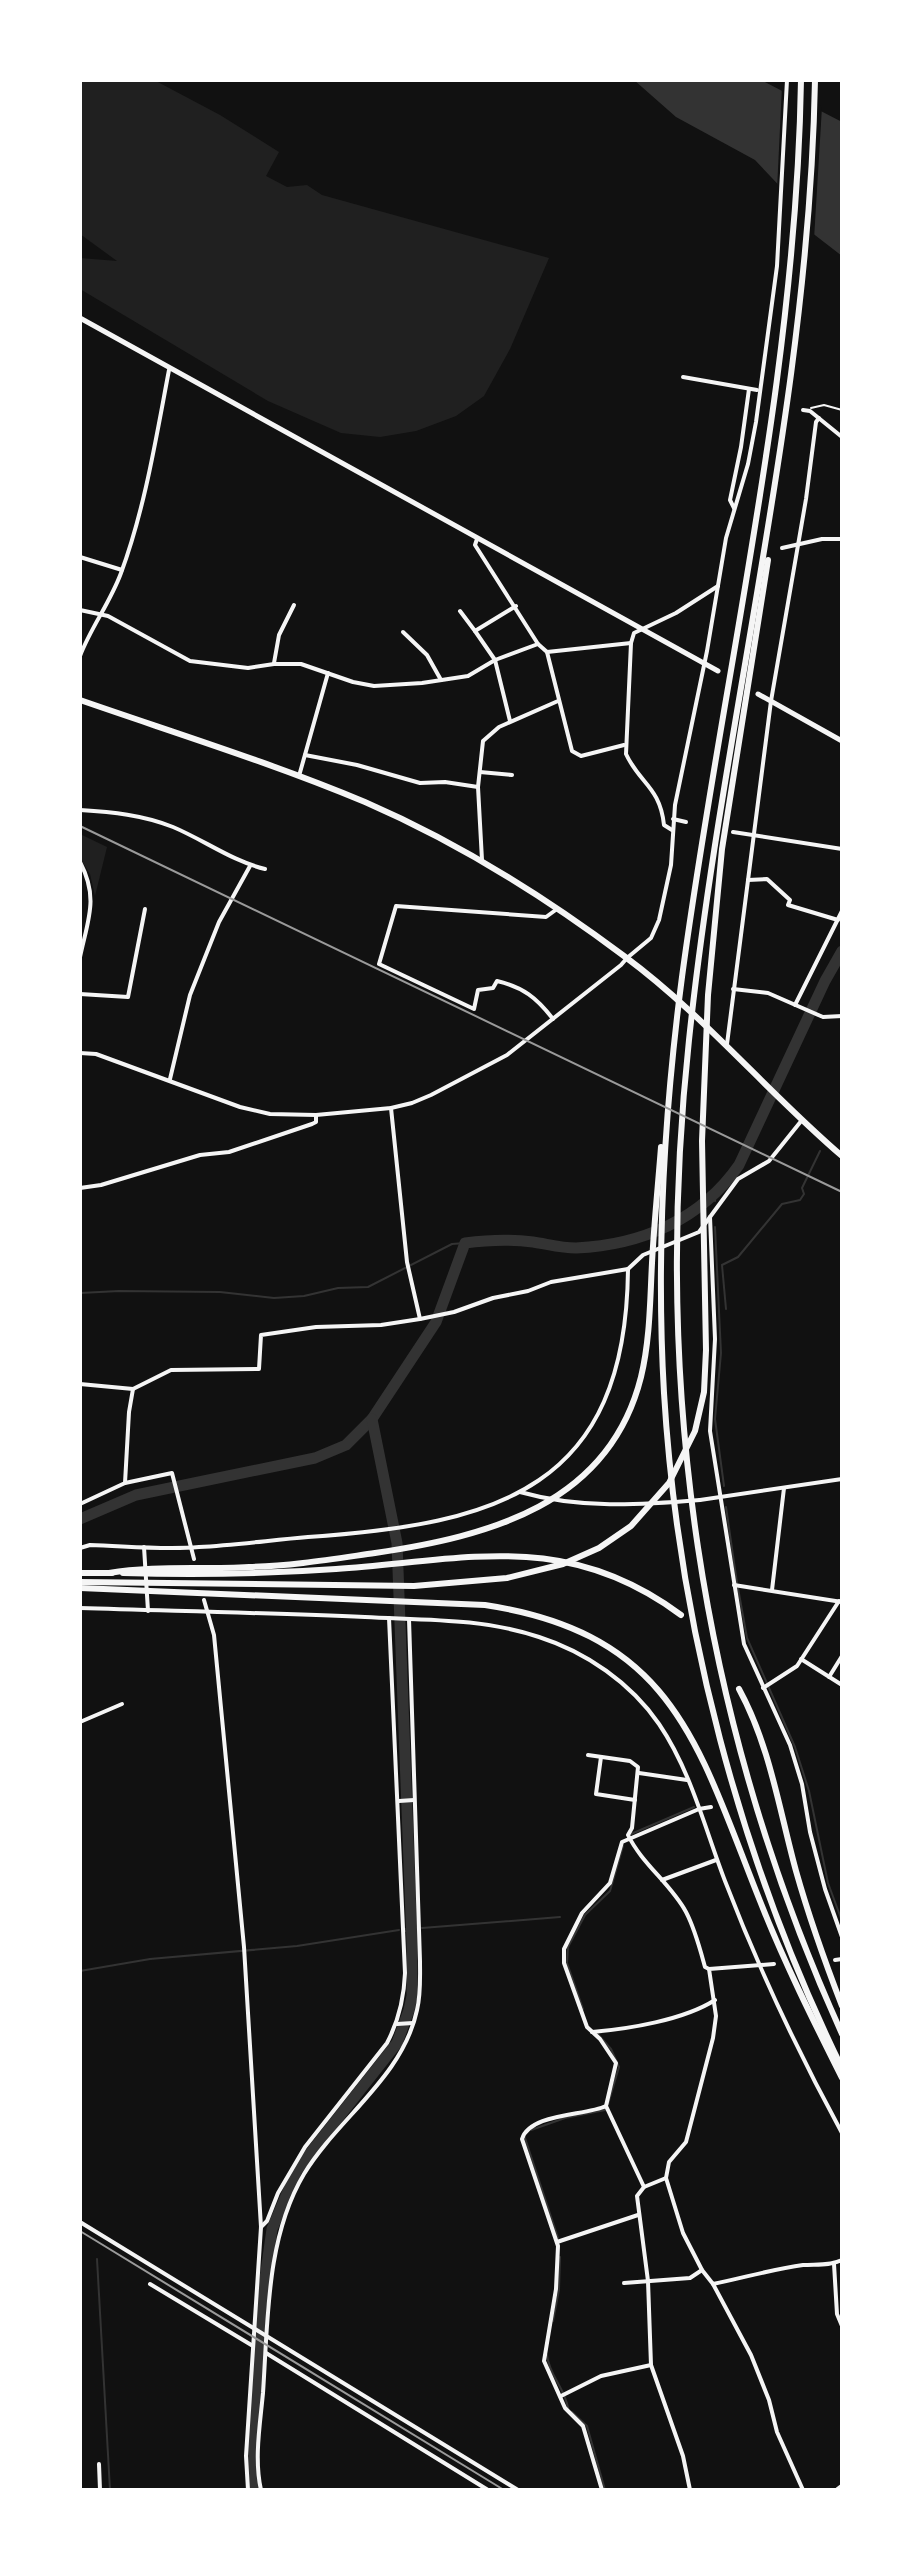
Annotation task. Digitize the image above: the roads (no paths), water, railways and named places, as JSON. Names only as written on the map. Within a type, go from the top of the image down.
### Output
[{"type":"highway","points":[[153,1571],[251,1567],[397,1550],[475,1534],[533,1512],[564,1492],[598,1459],[624,1422],[634,1400],[648,1336],[663,1133],[682,980],[778,377],[795,216],[801,80]]},
{"type":"highway","points":[[815,80],[808,217],[792,380],[695,986],[680,1141],[676,1255],[679,1387],[689,1490],[713,1641],[747,1779],[795,1924],[842,2034]]},
{"type":"highway","points":[[80,1585],[414,1586],[507,1578],[572,1561],[599,1548],[623,1532],[659,1497],[678,1468],[701,1413],[706,1372],[702,1141],[708,995],[722,849],[766,580],[779,469]]},
{"type":"highway","points":[[80,700],[299,776],[379,809],[482,862],[627,958],[727,1044],[842,1156]]},
{"type":"highway","points":[[675,1037],[666,1140],[662,1257],[664,1389],[676,1511],[696,1627],[733,1782],[783,1930],[842,2068]]},
{"type":"highway","points":[[80,1573],[300,1572],[481,1555],[529,1556],[564,1560],[602,1570],[644,1590],[681,1615]]},
{"type":"highway","points":[[154,1586],[485,1605],[527,1612],[555,1621],[583,1632],[615,1651],[658,1690],[692,1736],[711,1775],[766,1917],[842,2078]]},
{"type":"highway","points":[[739,1689],[764,1744],[804,1897],[842,2006]]},
{"type":"main road","points":[[80,318],[169,370],[718,671]]},
{"type":"main road","points":[[758,694],[842,741]]},
{"type":"street","points":[[80,1052],[96,1054],[255,1110],[281,1115],[391,1108],[431,1095],[507,1055],[651,938],[659,920],[671,865],[673,819],[718,586],[734,508],[748,464],[764,374],[777,266],[787,80]]},
{"type":"street","points":[[80,656],[122,570],[138,516],[169,370]]},
{"type":"street","points":[[683,377],[757,390]]},
{"type":"street","points":[[734,508],[730,500],[749,389]]},
{"type":"street","points":[[803,410],[810,410],[842,437]]},
{"type":"street","points":[[727,1044],[771,701],[819,418]]},
{"type":"street","points":[[477,539],[475,545],[538,644],[547,652],[572,751],[581,756],[625,744]]},
{"type":"street","points":[[782,548],[822,539],[842,539]]},
{"type":"street","points":[[80,557],[122,570]]},
{"type":"street","points":[[672,830],[664,825],[660,802],[653,790],[630,763],[625,744],[631,643],[634,633],[676,613],[718,586]]},
{"type":"street","points":[[274,664],[279,635],[294,605]]},
{"type":"street","points":[[475,631],[516,606]]},
{"type":"street","points":[[80,610],[101,614],[152,638],[190,661],[248,668],[301,664],[374,686],[468,676],[495,660],[538,644]]},
{"type":"street","points":[[460,611],[495,660],[510,721]]},
{"type":"street","points":[[403,632],[427,655],[441,680]]},
{"type":"street","points":[[547,652],[631,643]]},
{"type":"street","points":[[299,776],[328,673]]},
{"type":"street","points":[[482,862],[478,787],[483,741],[488,734],[510,721],[558,701]]},
{"type":"street","points":[[305,755],[357,765],[420,783],[445,782],[478,787]]},
{"type":"street","points":[[480,772],[512,775]]},
{"type":"street","points":[[80,810],[136,815],[160,823],[250,866],[265,869]]},
{"type":"street","points":[[673,819],[686,822]]},
{"type":"street","points":[[733,832],[842,849]]},
{"type":"street","points":[[80,862],[91,884],[80,957]]},
{"type":"street","points":[[170,1079],[190,995],[219,922],[250,866]]},
{"type":"street","points":[[748,880],[767,879],[790,900],[788,905],[838,920]]},
{"type":"street","points":[[553,1019],[537,998],[516,986],[497,981],[493,988],[481,988],[474,1009],[379,964],[396,906],[546,917],[557,909]]},
{"type":"street","points":[[80,994],[128,997],[145,909]]},
{"type":"street","points":[[796,1005],[842,911]]},
{"type":"street","points":[[80,919],[88,919]]},
{"type":"street","points":[[842,983],[842,995]]},
{"type":"street","points":[[733,989],[768,993],[828,1018],[842,1016]]},
{"type":"street","points":[[391,1108],[407,1262],[420,1319]]},
{"type":"street","points":[[80,1188],[101,1185],[200,1155],[245,1148],[312,1124],[316,1122],[316,1115]]},
{"type":"street","points":[[80,1384],[133,1389],[171,1370],[259,1369],[261,1335],[316,1327],[381,1325],[420,1319],[454,1312],[551,1282],[628,1269],[643,1255],[699,1232],[738,1179],[769,1161],[802,1120]]},
{"type":"street","points":[[710,1217],[715,1339],[710,1420],[719,1498],[744,1644],[766,1686],[790,1745],[802,1784],[821,1875],[842,1937]]},
{"type":"street","points":[[80,1548],[90,1545],[191,1548],[365,1534],[434,1522],[489,1506],[519,1492],[556,1470],[586,1436],[603,1407],[623,1343],[628,1269]]},
{"type":"street","points":[[125,1483],[133,1389]]},
{"type":"street","points":[[80,1504],[125,1483],[172,1474],[194,1559]]},
{"type":"street","points":[[519,1492],[572,1504],[632,1506],[719,1498],[842,1479]]},
{"type":"street","points":[[772,1590],[784,1488]]},
{"type":"street","points":[[144,1547],[148,1611]]},
{"type":"street","points":[[734,1585],[840,1601],[791,1671],[766,1686]]},
{"type":"street","points":[[204,1600],[214,1635],[244,1950],[261,2227],[246,2456],[248,2490]]},
{"type":"street","points":[[80,1608],[473,1623],[516,1631],[569,1649],[598,1665],[649,1710],[661,1727],[699,1809],[759,1965],[842,2133]]},
{"type":"street","points":[[261,2227],[305,2147],[399,2024],[405,1973],[391,1618]]},
{"type":"street","points":[[261,2490],[257,2463],[266,2337],[281,2227],[293,2193],[318,2151],[390,2067],[418,2008],[420,1961],[407,1619]]},
{"type":"street","points":[[829,1677],[842,1656]]},
{"type":"street","points":[[801,1659],[842,1685]]},
{"type":"street","points":[[80,1722],[122,1704]]},
{"type":"street","points":[[588,1755],[634,1762],[639,1773],[630,1838],[686,1912],[705,1967],[709,1969],[716,2016],[713,2038],[688,2134],[682,2149],[669,2162],[666,2178],[683,2233],[751,2355],[786,2455],[803,2490]]},
{"type":"street","points":[[601,1757],[596,1794],[635,1800]]},
{"type":"street","points":[[639,1773],[687,1780]]},
{"type":"street","points":[[792,1788],[802,1784]]},
{"type":"street","points":[[400,1801],[413,1800]]},
{"type":"street","points":[[644,2187],[606,2106],[617,2067],[603,2043],[587,2027],[564,1963],[564,1949],[582,1913],[610,1883],[619,1847],[630,1838],[699,1809],[711,1807]]},
{"type":"street","points":[[662,1880],[717,1859]]},
{"type":"street","points":[[835,1960],[842,1959]]},
{"type":"street","points":[[709,1969],[774,1964]]},
{"type":"street","points":[[592,2032],[650,2022],[693,2010],[715,2000]]},
{"type":"street","points":[[399,2024],[412,2023]]},
{"type":"street","points":[[602,2490],[583,2426],[568,2414],[546,2366],[544,2355],[556,2289],[557,2242],[522,2143],[522,2135],[528,2128],[561,2116],[606,2106]]},
{"type":"street","points":[[666,2178],[644,2187],[637,2196],[648,2281],[651,2365],[683,2456],[690,2490]]},
{"type":"street","points":[[557,2242],[639,2215]]},
{"type":"street","points":[[80,2222],[518,2490]]},
{"type":"street","points":[[713,2284],[804,2265],[834,2264],[842,2260]]},
{"type":"street","points":[[834,2264],[837,2314],[842,2326]]},
{"type":"street","points":[[624,2283],[690,2278],[702,2270]]},
{"type":"street","points":[[150,2284],[253,2346]]},
{"type":"street","points":[[266,2353],[488,2490]]},
{"type":"street","points":[[561,2396],[601,2376],[651,2365]]},
{"type":"street","points":[[99,2464],[100,2490]]},
{"type":"lane","points":[[810,410],[824,405],[842,410]]},
{"type":"waterway","points":[[80,1519],[136,1495],[315,1458],[346,1445],[372,1419],[436,1322],[465,1243],[507,1240],[570,1248],[624,1242],[668,1226],[707,1201],[739,1165],[842,951]]},
{"type":"waterway","points":[[726,1309],[722,1265],[738,1257],[782,1204],[800,1200],[804,1194],[802,1188],[820,1151]]},
{"type":"waterway","points":[[715,1194],[715,1201]]},
{"type":"waterway","points":[[715,1227],[721,1353],[715,1419],[724,1486]]},
{"type":"waterway","points":[[80,1293],[220,1292],[274,1298],[304,1296],[338,1288],[368,1287],[452,1244],[465,1243]]},
{"type":"waterway","points":[[254,2490],[252,2468],[261,2307],[272,2229],[297,2170],[397,2043],[412,1996],[397,1543],[372,1419]]},
{"type":"waterway","points":[[726,1507],[737,1583]]},
{"type":"waterway","points":[[738,1588],[747,1638],[795,1747],[809,1791],[828,1883],[842,1921]]},
{"type":"waterway","points":[[631,1834],[694,1807]]},
{"type":"waterway","points":[[583,2009],[567,1963],[568,1947],[585,1915],[610,1891],[623,1846]]},
{"type":"waterway","points":[[422,1928],[560,1917]]},
{"type":"waterway","points":[[406,1929],[416,1928]]},
{"type":"waterway","points":[[80,1971],[150,1959],[297,1946],[399,1930]]},
{"type":"waterway","points":[[405,1931],[412,1931]]},
{"type":"waterway","points":[[596,2032],[611,2049],[619,2067],[608,2104]]},
{"type":"waterway","points":[[531,2130],[565,2118],[605,2110]]},
{"type":"waterway","points":[[525,2138],[558,2238]]},
{"type":"waterway","points":[[553,2321],[559,2290],[560,2257]]},
{"type":"waterway","points":[[97,2259],[110,2490]]},
{"type":"waterway","points":[[547,2355],[568,2408]]},
{"type":"waterway","points":[[572,2412],[587,2426],[605,2490]]},
{"type":"railway","points":[[80,826],[842,1192]]},
{"type":"railway","points":[[80,2231],[504,2490]]}]
